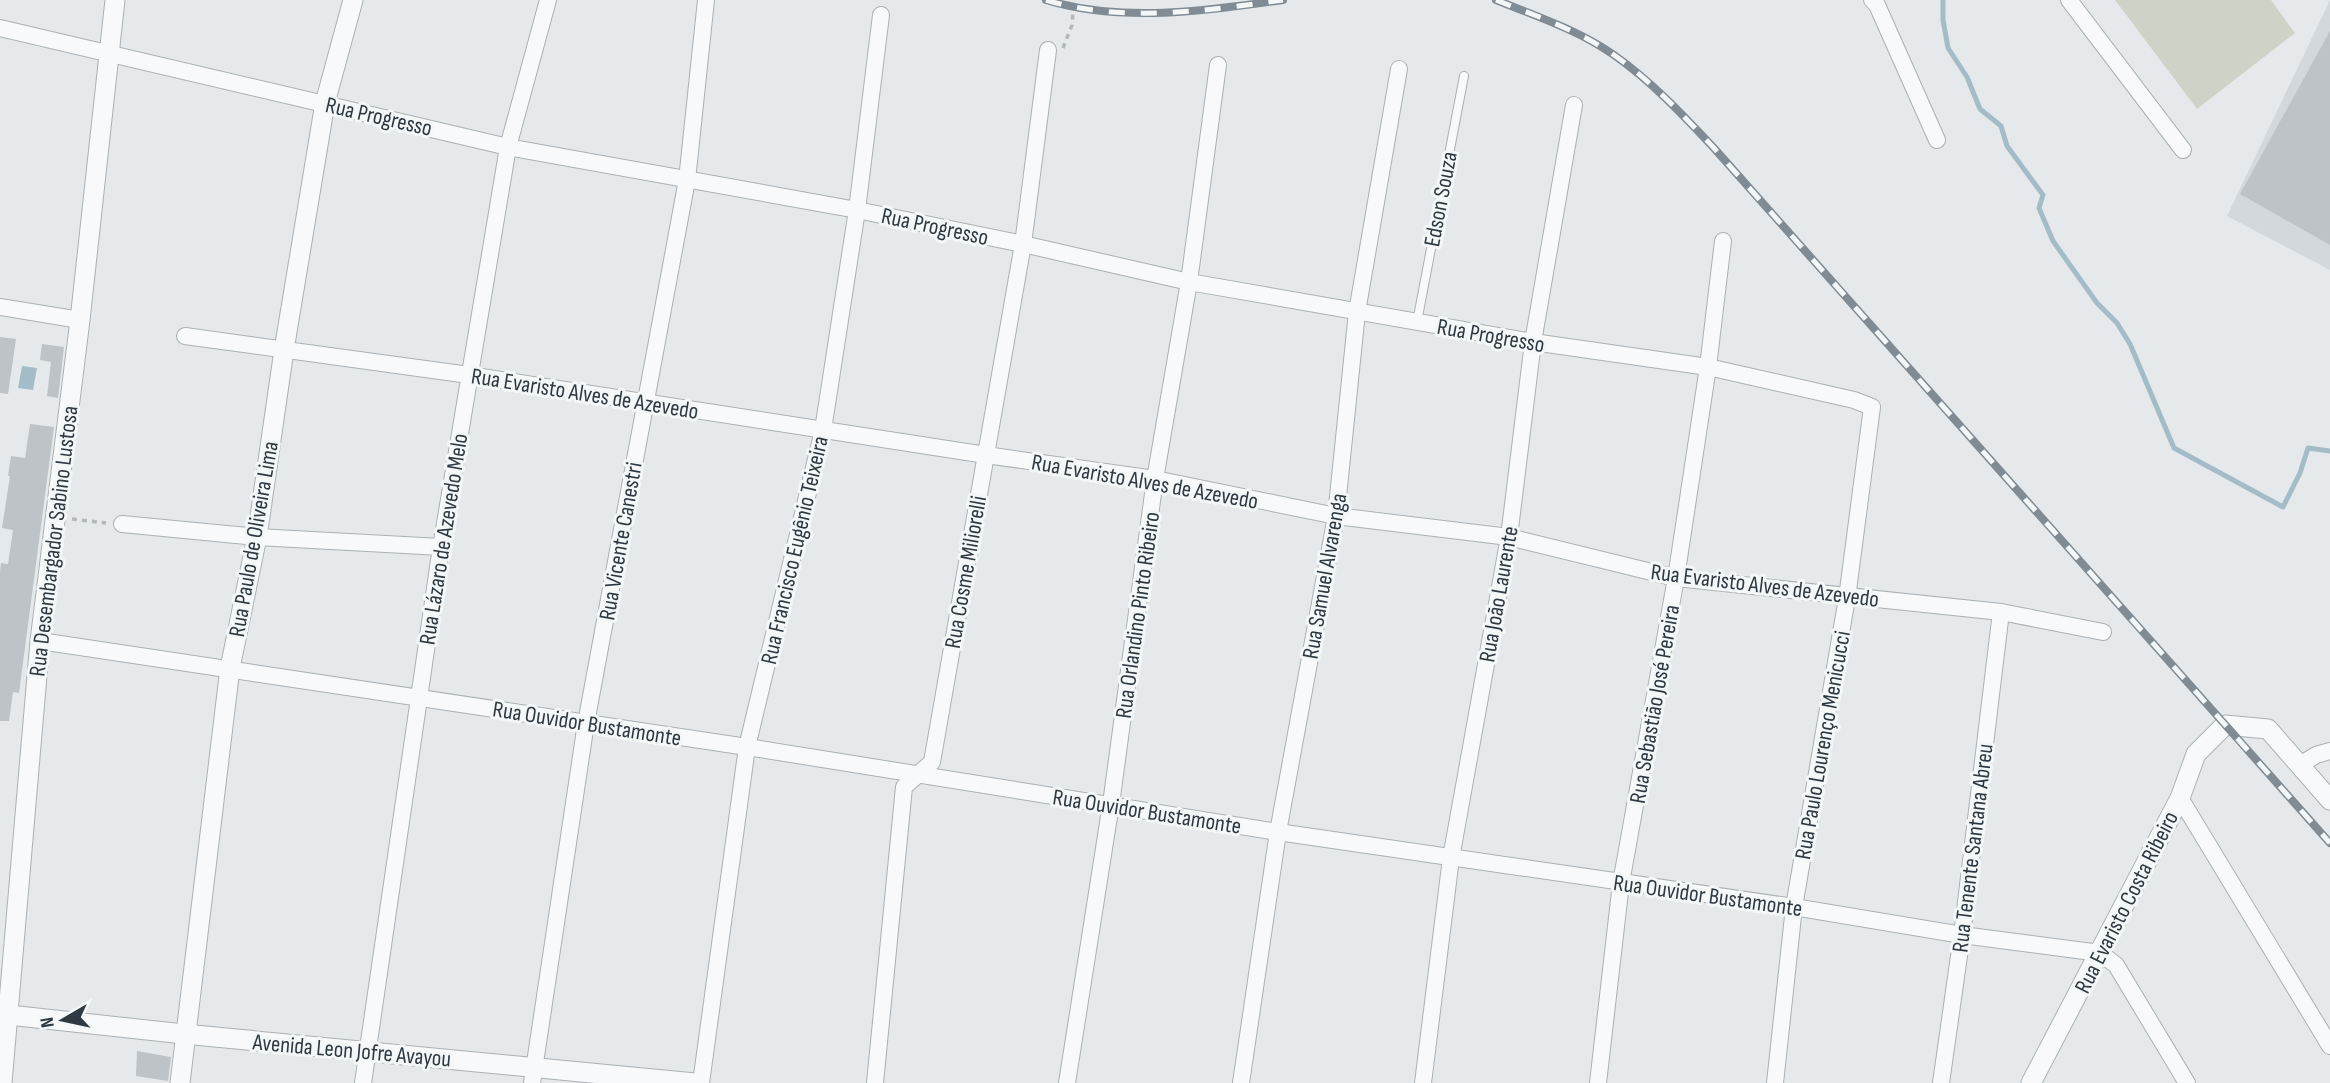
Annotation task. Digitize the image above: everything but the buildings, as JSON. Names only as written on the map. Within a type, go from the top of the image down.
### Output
[{"type":"street","name":"Rua Desembargador Sabino Lustosa","points":[[2,1083],[5,1016],[40,641],[80,320],[115,0]]},
{"type":"street","name":"Rua Paulo de Oliveira Lima","points":[[180,1083],[230,668],[257,537],[284,349],[325,103],[353,0]]},
{"type":"street","name":"Rua Lázaro de Azevedo Melo","points":[[363,1083],[418,698],[469,375],[508,147],[548,0]]},
{"type":"street","name":"Rua Vicente Canestri","points":[[533,1075],[586,723],[687,180],[706,0]]},
{"type":"street","points":[[1872,0],[1877,5],[1937,140]]},
{"type":"street","points":[[2069,0],[2183,150]]},
{"type":"street","name":"Rua Francisco Eugênio Teixeira","points":[[701,1083],[747,747],[823,430],[857,210],[881,15]]},
{"type":"street","name":"Rua Progresso","points":[[0,27],[508,147],[857,210],[1189,282],[1533,342],[1708,367],[1854,400],[1872,407]]},
{"type":"street","name":"Rua Cosme Miliorelli","points":[[875,1083],[904,787],[932,762],[1023,244],[1048,50]]},
{"type":"street","name":"Rua Orlandino Pinto Ribeiro","points":[[1067,1083],[1111,804],[1155,479],[1189,282],[1218,65]]},
{"type":"street","name":"Rua Samuel Alvarenga","points":[[1241,1083],[1278,832],[1336,516],[1357,312],[1399,69]]},
{"type":"street","name":"Rua João Laurente","points":[[1423,1083],[1451,858],[1509,537],[1533,342],[1574,105]]},
{"type":"street","name":"Rua Sebastião José Pereira","points":[[1598,1083],[1621,883],[1676,578],[1708,367],[1723,242]]},
{"type":"street","points":[[0,307],[80,320]]},
{"type":"street","name":"Rua Evaristo Alves de Azevedo","points":[[184,335],[469,375],[1155,479],[1336,516],[1509,537],[1676,578],[2001,612],[2103,632]]},
{"type":"street","name":"Rua Paulo Lourenço Menicucci","points":[[1775,1083],[1794,906],[1847,598],[1872,407]]},
{"type":"street","points":[[122,524],[257,537],[441,547]]},
{"type":"street","name":"Rua Tenente Santana Abreu","points":[[1941,1083],[1962,935],[2001,612]]},
{"type":"street","name":"Rua Ouvidor Bustamonte","points":[[40,641],[747,747],[1278,832],[1794,906],[1962,935],[2100,953]]},
{"type":"street","name":"Rua Evaristo Costa Ribeiro","points":[[2031,1083],[2180,798],[2196,754],[2225,725],[2268,729],[2300,765]]},
{"type":"street","points":[[2330,751],[2316,755],[2300,765],[2330,800]]},
{"type":"street","points":[[2180,798],[2330,1046]]},
{"type":"street","points":[[2100,953],[2116,965],[2186,1083]]},
{"type":"street","name":"Avenida Leon Jofre Avayou","points":[[5,1016],[366,1051],[533,1075],[695,1083]]},
{"type":"lane","name":"Edson Souza","points":[[1417,322],[1464,76]]},
{"type":"path","points":[[1045,70],[1056,61],[1067,42],[1074,0]]},
{"type":"path","points":[[56,517],[122,524]]},
{"type":"shaded area","points":[[2115,0],[2271,0],[2295,33],[2197,109]]},
{"type":"shaded area","points":[[2330,0],[2330,270],[2227,216]]},
{"type":"water","points":[[22,366],[37,368],[33,390],[18,388]]},
{"type":"waterway","points":[[1943,0],[1948,48],[1967,77],[1980,109],[2001,126],[2007,146],[2043,195],[2039,208],[2053,241],[2097,303],[2117,323],[2130,344],[2174,448],[2283,507],[2300,473],[2308,448],[2330,451]]},
{"type":"railway","points":[[1046,0],[1075,7],[1134,13],[1194,11],[1283,0]]},
{"type":"railway","points":[[1496,0],[1556,24],[1600,46],[1641,76],[1678,110],[2330,843]]}]
